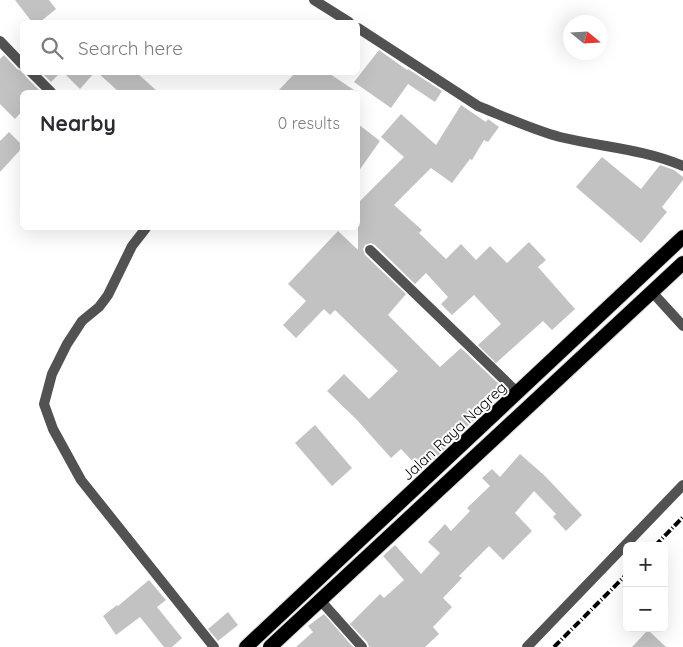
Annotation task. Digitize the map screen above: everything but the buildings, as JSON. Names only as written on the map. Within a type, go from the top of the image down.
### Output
[{"type":"highway","name":"Jalan Raya Nagreg","points":[[246,647],[683,237]]},
{"type":"highway","points":[[270,647],[683,264]]},
{"type":"street","points":[[314,0],[346,20]]},
{"type":"street","points":[[360,29],[478,106],[499,115],[560,137],[622,148],[672,161],[683,166]]},
{"type":"street","points":[[0,41],[20,62]]},
{"type":"street","points":[[34,75],[49,90]]},
{"type":"street","points":[[144,230],[132,246],[108,295],[99,307],[82,321],[67,344],[52,374],[44,404],[46,416],[81,480],[214,647]]},
{"type":"street","points":[[370,250],[518,393]]},
{"type":"street","points":[[652,292],[683,326]]},
{"type":"street","points":[[527,647],[683,485]]},
{"type":"street","points":[[321,601],[362,647]]},
{"type":"railway","points":[[659,542],[683,517]]},
{"type":"railway","points":[[554,647],[623,578]]}]
